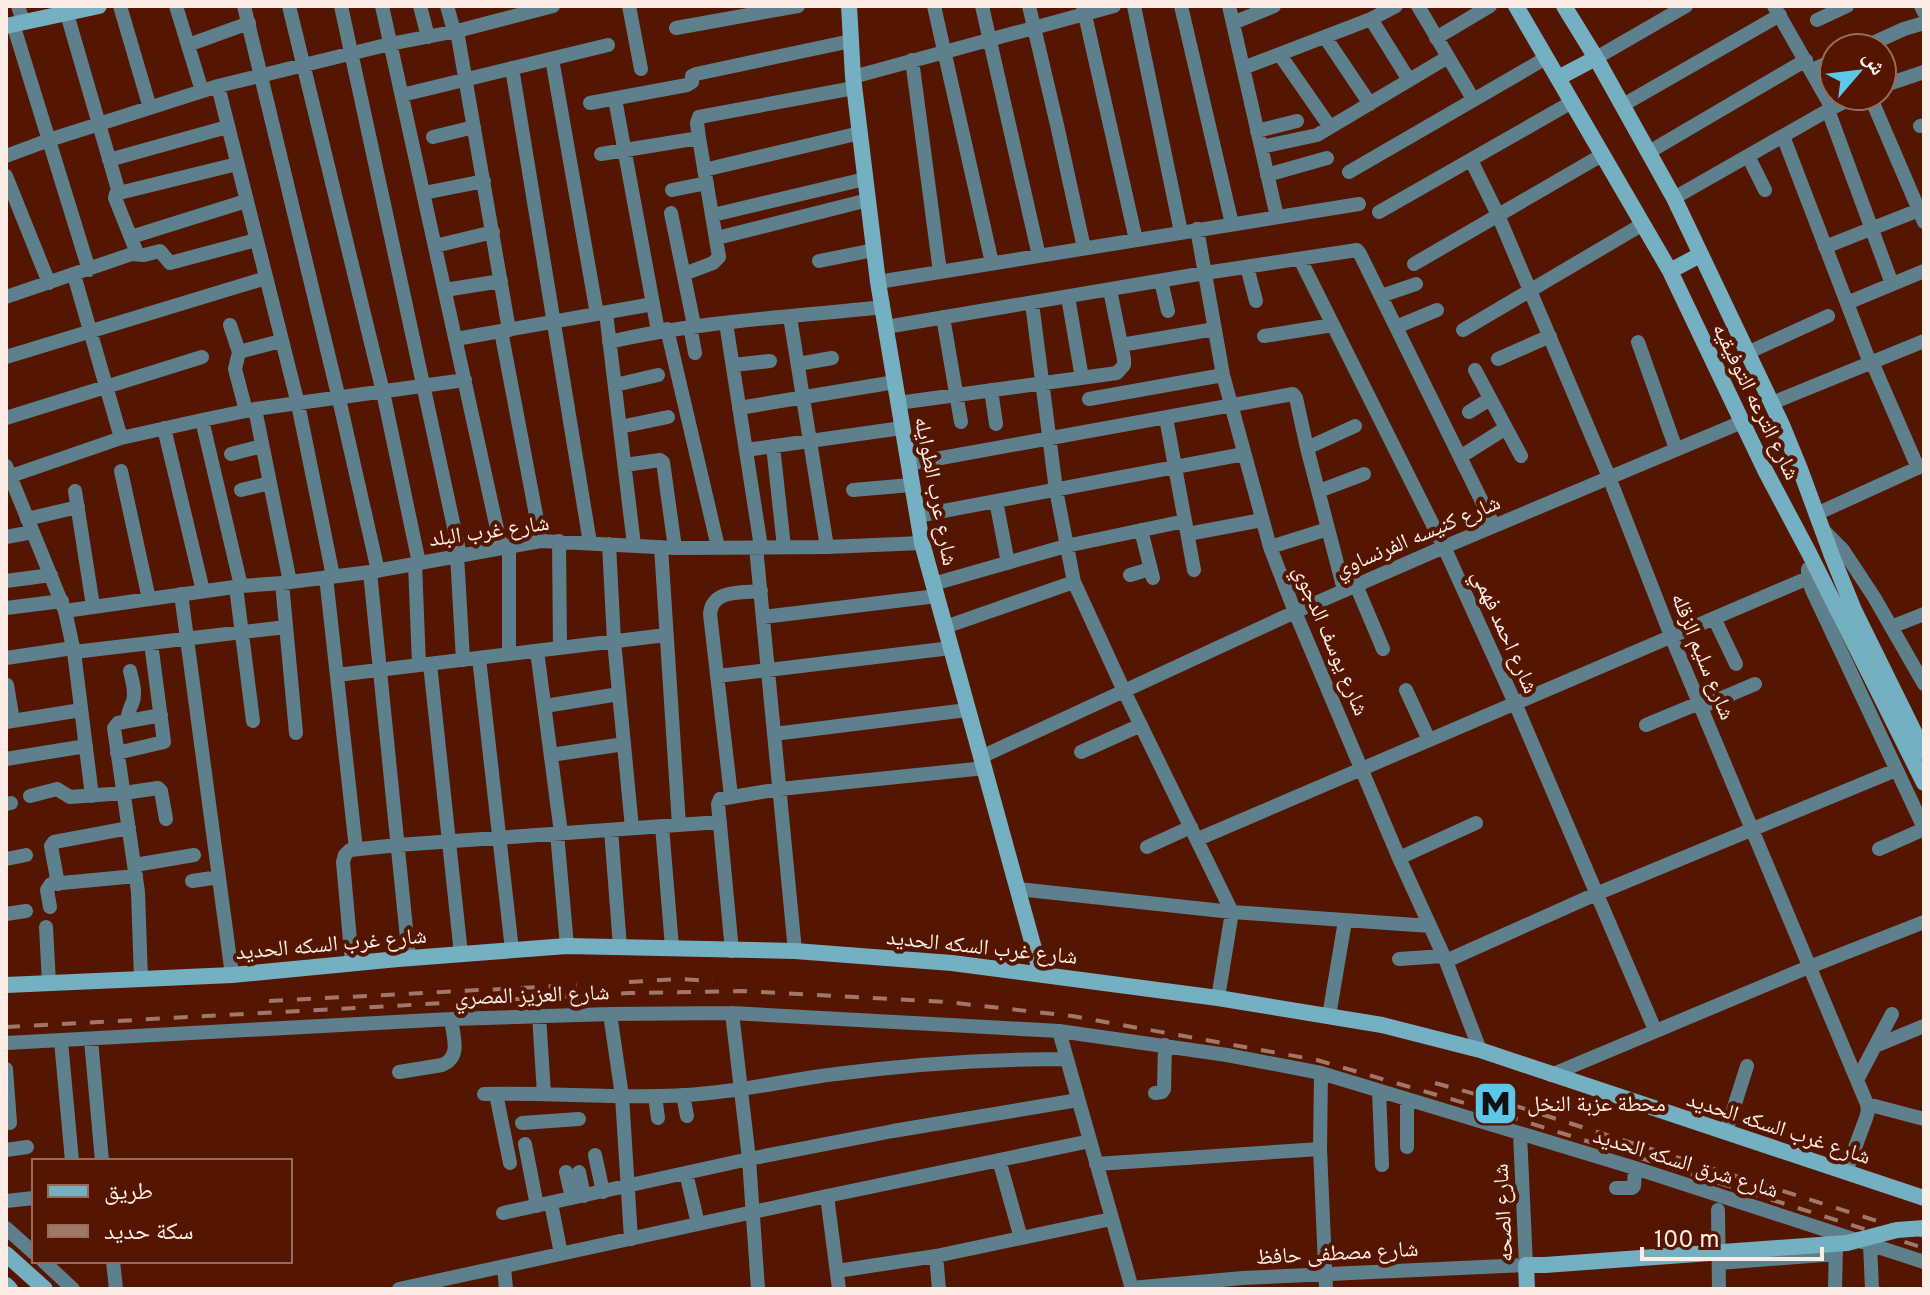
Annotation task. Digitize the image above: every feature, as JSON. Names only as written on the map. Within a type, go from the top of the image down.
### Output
[{"type":"street","points":[[15,19],[43,6]]},
{"type":"street","points":[[15,19],[67,14],[99,6]]},
{"type":"street","points":[[120,6],[150,108]]},
{"type":"street","points":[[176,6],[202,91]]},
{"type":"street","points":[[244,6],[339,399],[374,571],[380,670],[409,958]]},
{"type":"street","points":[[289,6],[383,392],[417,563],[424,665],[449,841],[461,954]]},
{"type":"street","points":[[341,6],[459,555],[463,660]]},
{"type":"street","points":[[382,6],[505,546],[509,654]]},
{"type":"street","points":[[420,6],[428,37]]},
{"type":"street","points":[[447,6],[465,79],[493,232],[505,330],[541,541]]},
{"type":"street","points":[[6,156],[218,86],[553,6]]},
{"type":"street","points":[[629,6],[641,69]]},
{"type":"street","points":[[676,28],[798,6]]},
{"type":"street","name":"شارع عرب الطوايله","points":[[849,6],[854,82],[878,282],[922,543],[1041,974]]},
{"type":"street","points":[[934,6],[992,263]]},
{"type":"street","points":[[982,6],[1039,256]]},
{"type":"street","points":[[1029,6],[1084,248]]},
{"type":"street","points":[[684,274],[717,260],[720,253],[699,138],[699,117],[854,82],[912,60],[1084,10],[1114,6]]},
{"type":"street","points":[[1134,6],[1181,232]]},
{"type":"street","points":[[1181,6],[1232,224]]},
{"type":"street","points":[[1229,6],[1277,217]]},
{"type":"street","points":[[1233,23],[1274,6]]},
{"type":"street","points":[[1243,68],[1371,19],[1396,6]]},
{"type":"street","points":[[1418,6],[1473,99]]},
{"type":"street","points":[[1436,38],[1490,6]]},
{"type":"street","name":"شارع الترعه التوفيقيه","points":[[1516,6],[1670,271],[1772,485],[1924,783]]},
{"type":"street","points":[[1558,78],[1686,6]]},
{"type":"street","points":[[1817,20],[1847,6]]},
{"type":"street","points":[[1921,6],[1924,12]]},
{"type":"street","name":"شارع الترعه التوفيقيه","points":[[1569,8],[1674,198],[1792,447],[1819,521],[1843,550],[1924,683]]},
{"type":"street","points":[[1084,10],[1136,240]]},
{"type":"street","points":[[1623,105],[1777,11],[1818,84]]},
{"type":"street","points":[[67,14],[119,193]]},
{"type":"street","points":[[15,19],[89,270]]},
{"type":"street","points":[[1371,19],[1409,80]]},
{"type":"street","points":[[188,45],[249,23]]},
{"type":"street","points":[[1897,32],[1924,23]]},
{"type":"street","points":[[1325,37],[1370,104]]},
{"type":"street","points":[[590,103],[687,85],[696,74],[851,41]]},
{"type":"street","points":[[402,95],[608,45]]},
{"type":"street","points":[[1280,55],[1330,127]]},
{"type":"street","points":[[1261,147],[1311,137],[1448,57]]},
{"type":"street","points":[[1349,172],[1546,58]]},
{"type":"street","points":[[552,59],[609,342],[634,545]]},
{"type":"street","points":[[912,60],[940,272]]},
{"type":"street","points":[[1649,152],[1809,65],[1818,63]]},
{"type":"street","points":[[512,68],[590,543]]},
{"type":"street","points":[[1898,81],[1924,72]]},
{"type":"street","points":[[218,86],[298,404],[329,577],[356,849]]},
{"type":"street","points":[[615,99],[653,304],[718,547]]},
{"type":"street","points":[[1379,212],[1572,102]]},
{"type":"street","points":[[1674,198],[1825,112]]},
{"type":"street","points":[[1831,112],[1892,284]]},
{"type":"street","points":[[1825,247],[1872,229],[1922,216],[1877,112]]},
{"type":"street","points":[[1257,131],[1297,121]]},
{"type":"street","points":[[109,160],[227,127]]},
{"type":"street","points":[[433,137],[474,127]]},
{"type":"street","points":[[672,190],[706,176],[860,133]]},
{"type":"street","points":[[1783,136],[1871,362],[1921,467],[1819,521],[1866,636],[1924,752]]},
{"type":"street","points":[[601,154],[699,138]]},
{"type":"street","points":[[1414,264],[1602,155]]},
{"type":"street","points":[[1748,156],[1765,190]]},
{"type":"street","points":[[1267,175],[1327,158]]},
{"type":"street","name":"شارع سليم الزقله","points":[[1471,160],[1550,336],[1671,636],[1867,1104]]},
{"type":"street","points":[[137,253],[116,194],[237,164]]},
{"type":"street","points":[[6,176],[49,283]]},
{"type":"street","points":[[713,215],[865,179]]},
{"type":"street","points":[[424,193],[484,181]]},
{"type":"street","points":[[717,238],[868,200]]},
{"type":"street","points":[[131,237],[246,201]]},
{"type":"street","points":[[878,282],[1359,204]]},
{"type":"street","points":[[671,213],[684,274],[695,353]]},
{"type":"street","points":[[1463,330],[1643,224]]},
{"type":"street","name":"شارع يوسف الدجوي","points":[[1197,229],[1223,375],[1270,547],[1399,858],[1445,958],[1480,1050]]},
{"type":"street","points":[[435,246],[493,232]]},
{"type":"street","points":[[6,297],[137,253],[163,252],[170,263],[256,240]]},
{"type":"street","points":[[819,261],[874,250]]},
{"type":"street","points":[[886,327],[1354,250],[1360,254],[1494,526]]},
{"type":"street","points":[[1670,271],[1700,255]]},
{"type":"street","name":"شارع احمد فهمي","points":[[1300,259],[1444,547],[1515,703],[1655,1030]]},
{"type":"street","points":[[1247,267],[1256,301]]},
{"type":"street","points":[[1847,303],[1924,271]]},
{"type":"street","points":[[74,275],[121,438]]},
{"type":"street","points":[[6,357],[266,278]]},
{"type":"street","points":[[445,290],[501,281]]},
{"type":"street","points":[[1161,281],[1168,311]]},
{"type":"street","points":[[1381,296],[1416,284]]},
{"type":"street","points":[[898,403],[1117,373],[1124,365],[1110,290]]},
{"type":"street","points":[[1068,297],[1090,405],[1223,375]]},
{"type":"street","points":[[1032,303],[1056,490],[1074,582],[1232,912],[1218,998]]},
{"type":"street","points":[[456,339],[653,304]]},
{"type":"street","points":[[609,342],[692,326],[883,307]]},
{"type":"street","points":[[1396,327],[1437,310]]},
{"type":"street","points":[[1747,353],[1828,316]]},
{"type":"street","points":[[790,317],[827,547]]},
{"type":"street","points":[[943,317],[961,422]]},
{"type":"street","points":[[726,323],[759,547],[795,951]]},
{"type":"street","points":[[230,325],[239,352],[235,369],[262,446],[270,483],[286,583],[286,627],[296,733]]},
{"type":"street","points":[[1264,336],[1333,325]]},
{"type":"street","points":[[1121,345],[1215,329]]},
{"type":"street","points":[[1498,359],[1550,336]]},
{"type":"street","points":[[239,352],[281,341]]},
{"type":"street","points":[[1772,403],[1924,341]]},
{"type":"street","points":[[1638,342],[1676,449]]},
{"type":"street","points":[[6,418],[202,357]]},
{"type":"street","points":[[798,364],[832,358]]},
{"type":"street","points":[[733,365],[770,361]]},
{"type":"street","points":[[1475,370],[1521,456]]},
{"type":"street","points":[[615,385],[658,375]]},
{"type":"street","points":[[92,796],[74,650],[63,606],[9,479],[121,438],[164,428],[250,410],[465,380]]},
{"type":"street","points":[[739,408],[895,382]]},
{"type":"street","points":[[991,390],[996,424]]},
{"type":"street","points":[[908,464],[1293,394],[1328,529],[1350,588],[1383,649]]},
{"type":"street","points":[[1469,412],[1490,399]]},
{"type":"street","points":[[620,427],[668,417]]},
{"type":"street","points":[[1166,418],[1194,570]]},
{"type":"street","points":[[202,420],[239,587],[253,721]]},
{"type":"street","name":"شارع كنيسه الفرنساوي","points":[[731,796],[983,762],[1124,691],[1295,612],[1742,422]]},
{"type":"street","points":[[1307,448],[1355,426]]},
{"type":"street","points":[[164,428],[203,591]]},
{"type":"street","points":[[746,450],[902,428]]},
{"type":"street","points":[[1460,457],[1506,428]]},
{"type":"street","points":[[231,454],[262,446]]},
{"type":"street","points":[[773,446],[784,547]]},
{"type":"street","points":[[917,516],[1244,454]]},
{"type":"street","points":[[625,465],[663,462],[668,547],[666,635],[679,825]]},
{"type":"street","points":[[121,471],[149,599]]},
{"type":"street","points":[[1319,491],[1364,474]]},
{"type":"street","points":[[241,490],[270,483]]},
{"type":"street","points":[[853,490],[911,485]]},
{"type":"street","points":[[75,491],[93,606]]},
{"type":"street","points":[[996,501],[1008,563]]},
{"type":"street","points":[[6,537],[78,507]]},
{"type":"street","points":[[763,617],[935,590],[1066,546],[1141,530],[1262,520]]},
{"type":"street","points":[[1270,547],[1328,529]]},
{"type":"street","points":[[1130,575],[1152,574],[1141,530]]},
{"type":"street","name":"شارع غرب البلد","points":[[6,608],[93,606],[286,583],[374,571],[541,541],[668,547],[827,547],[922,543]]},
{"type":"street","points":[[559,541],[560,648]]},
{"type":"street","points":[[609,544],[614,641],[632,828]]},
{"type":"street","points":[[1809,553],[1808,578],[1812,590],[1924,828],[1879,849]]},
{"type":"street","points":[[6,581],[51,575]]},
{"type":"street","points":[[1147,847],[1195,833],[1363,768],[1808,578]]},
{"type":"street","points":[[945,627],[1074,582]]},
{"type":"street","points":[[732,951],[718,802],[731,796],[710,606],[723,595],[761,591]]},
{"type":"street","points":[[181,594],[232,975]]},
{"type":"street","points":[[1891,627],[1924,614]]},
{"type":"street","points":[[1714,618],[1736,664]]},
{"type":"street","points":[[6,658],[286,627]]},
{"type":"street","points":[[337,675],[666,635]]},
{"type":"street","points":[[117,753],[165,740],[151,643]]},
{"type":"street","points":[[718,676],[951,648]]},
{"type":"street","points":[[537,651],[559,833],[567,946]]},
{"type":"street","points":[[479,658],[512,950]]},
{"type":"street","points":[[128,721],[128,710],[134,695],[130,671]]},
{"type":"street","points":[[1646,725],[1755,684]]},
{"type":"street","points":[[7,685],[10,721],[81,710]]},
{"type":"street","points":[[1406,690],[1429,740]]},
{"type":"street","points":[[545,706],[619,694]]},
{"type":"street","points":[[774,734],[967,710]]},
{"type":"street","points":[[141,979],[136,871],[114,728],[118,723],[161,715]]},
{"type":"street","points":[[1081,752],[1141,725]]},
{"type":"street","points":[[551,755],[624,744]]},
{"type":"street","points":[[6,759],[86,746]]},
{"type":"street","points":[[1399,959],[1445,958],[1896,770]]},
{"type":"street","points":[[30,796],[57,789],[70,797],[156,788],[160,789],[166,819]]},
{"type":"street","points":[[352,963],[343,862],[350,850],[720,822]]},
{"type":"street","points":[[1399,858],[1476,823]]},
{"type":"street","points":[[662,826],[672,947]]},
{"type":"street","points":[[58,884],[51,846],[54,842],[129,828]]},
{"type":"street","points":[[611,830],[620,947]]},
{"type":"street","points":[[6,859],[26,855]]},
{"type":"street","points":[[50,907],[48,887],[51,884],[136,871],[194,855]]},
{"type":"street","points":[[192,881],[219,877]]},
{"type":"street","points":[[1018,889],[1232,912],[1430,926]]},
{"type":"street","points":[[6,914],[26,911]]},
{"type":"street","points":[[1329,1016],[1345,921]]},
{"type":"street","points":[[1551,1075],[1924,922]]},
{"type":"street","points":[[46,927],[49,983]]},
{"type":"street","name":"شارع غرب السكه الحديد","points":[[6,985],[232,975],[567,946],[795,951],[952,963],[1218,998],[1382,1025],[1480,1050],[1924,1198]]},
{"type":"street","points":[[732,1013],[749,1159],[758,1289]]},
{"type":"street","name":"شارع العزيز المصري","points":[[6,1043],[451,1019],[610,1014],[732,1013],[1059,1031]]},
{"type":"street","points":[[610,1014],[622,1096],[631,1239]]},
{"type":"street","points":[[1857,1080],[1892,1014]]},
{"type":"street","points":[[539,1015],[541,1121]]},
{"type":"street","points":[[399,1072],[442,1065],[453,1059],[451,1019]]},
{"type":"street","points":[[1875,1046],[1924,1026]]},
{"type":"street","points":[[1059,1031],[1132,1289]]},
{"type":"street","name":"شارع شرق السكه الحديد","points":[[1059,1031],[1165,1045],[1321,1073],[1635,1168],[1924,1262]]},
{"type":"street","points":[[91,1040],[102,1159]]},
{"type":"street","points":[[61,1041],[72,1159]]},
{"type":"street","points":[[1155,1093],[1164,1089],[1165,1045]]},
{"type":"street","points":[[510,1163],[490,1094],[683,1095],[920,1064],[1067,1059]]},
{"type":"street","points":[[1726,1132],[1747,1066]]},
{"type":"street","points":[[6,1069],[10,1123]]},
{"type":"street","points":[[1321,1073],[1320,1149],[1326,1282]]},
{"type":"street","points":[[1379,1091],[1382,1165]]},
{"type":"street","points":[[683,1095],[687,1116]]},
{"type":"street","points":[[655,1096],[658,1118]]},
{"type":"street","points":[[1407,1099],[1407,1147]]},
{"type":"street","points":[[503,1213],[749,1159],[1078,1100]]},
{"type":"street","points":[[1846,1172],[1866,1118],[1867,1104],[1924,1119]]},
{"type":"street","points":[[522,1123],[579,1119]]},
{"type":"street","name":"شارع الصحه","points":[[1520,1134],[1527,1289]]},
{"type":"street","points":[[399,1289],[436,1285],[561,1254],[1090,1141]]},
{"type":"street","points":[[525,1144],[561,1254]]},
{"type":"street","points":[[6,1150],[27,1147]]},
{"type":"street","points":[[1096,1164],[1320,1149]]},
{"type":"street","points":[[595,1155],[603,1192]]},
{"type":"street","points":[[999,1160],[1006,1208],[1021,1238]]},
{"type":"street","points":[[1616,1188],[1634,1186],[1635,1168]]},
{"type":"street","points":[[572,1172],[578,1197]]},
{"type":"street","points":[[686,1173],[698,1224]]},
{"type":"street","points":[[827,1196],[839,1289]]},
{"type":"street","points":[[6,1201],[32,1198]]},
{"type":"street","points":[[1718,1210],[1719,1289]]},
{"type":"street","points":[[837,1271],[936,1256],[1111,1219]]},
{"type":"street","points":[[6,1228],[32,1251]]},
{"type":"street","name":"شارع مصطفى حافظ","points":[[1132,1289],[1326,1282],[1847,1243],[1897,1230],[1924,1228]]},
{"type":"street","points":[[1835,1289],[1836,1233]]},
{"type":"street","points":[[1870,1244],[1872,1289]]},
{"type":"street","points":[[6,1254],[45,1289]]},
{"type":"street","points":[[1719,1263],[1836,1254]]},
{"type":"street","points":[[936,1256],[939,1289]]},
{"type":"street","points":[[45,1263],[73,1289]]},
{"type":"street","points":[[113,1263],[116,1289]]},
{"type":"street","points":[[504,1267],[506,1289]]},
{"type":"railway","points":[[629,982],[679,979],[713,981]]},
{"type":"railway","points":[[269,1001],[577,985]]},
{"type":"railway","points":[[6,1027],[629,993],[742,991],[947,1002],[1072,1016],[1317,1060],[1492,1111],[1924,1248]]},
{"type":"railway","points":[[1435,1083],[1924,1236]]},
{"type":"place","name":"محطة عزبة النخل","points":[[1496,1103]]}]
